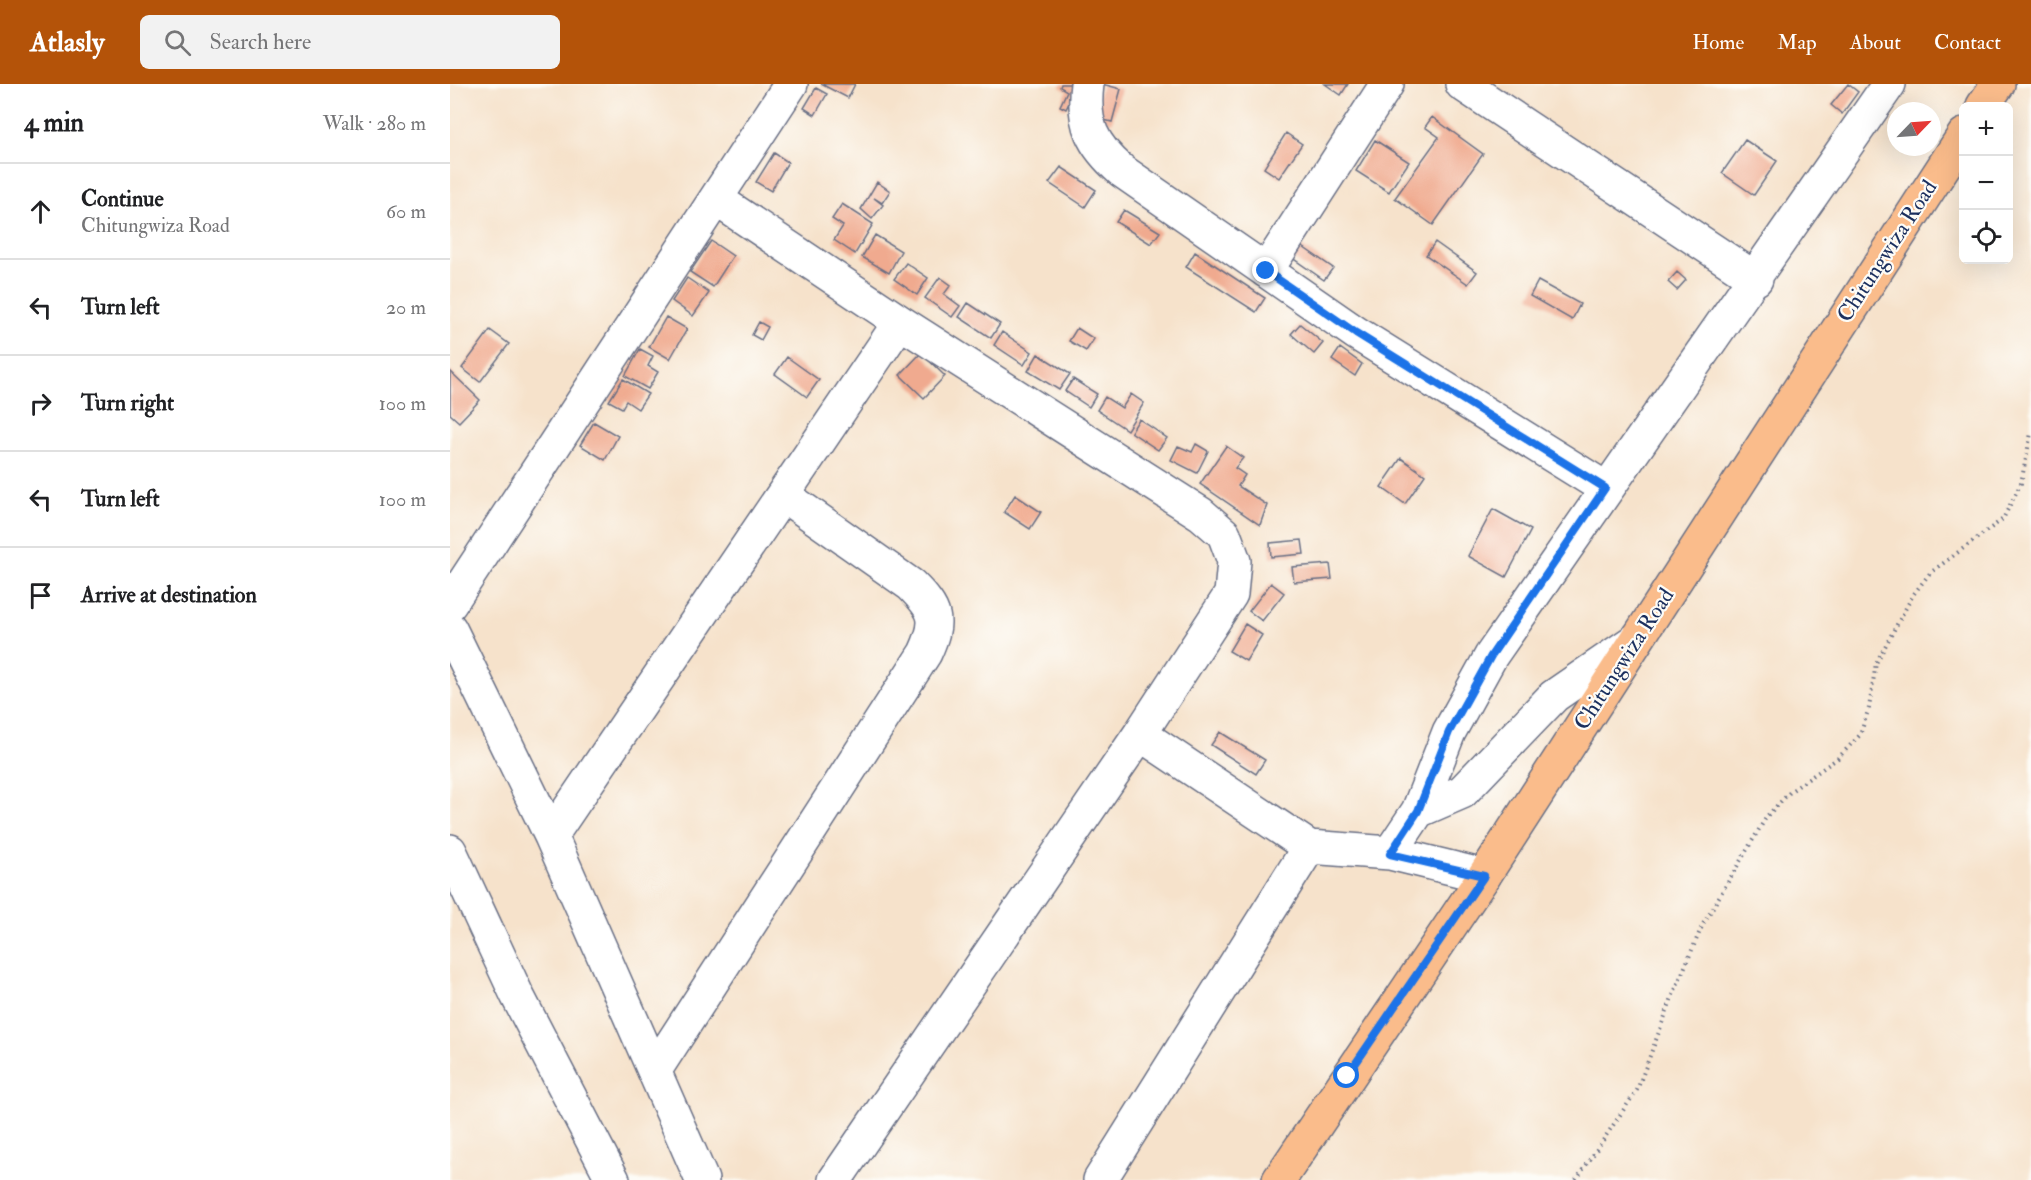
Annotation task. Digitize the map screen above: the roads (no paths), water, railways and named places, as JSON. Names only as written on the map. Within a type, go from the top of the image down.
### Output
[{"type":"main road","points":[[1986,102],[1998,84]]},
{"type":"main road","name":"Chitungwiza Road","points":[[1278,1180],[1484,876],[1959,143]]},
{"type":"street","points":[[450,604],[790,84]]},
{"type":"street","points":[[1088,84],[1084,110],[1092,137],[1106,157],[1122,171],[1356,333],[1605,488]]},
{"type":"street","points":[[1266,271],[1387,84]]},
{"type":"street","points":[[1462,84],[1755,279]]},
{"type":"street","points":[[1390,854],[1418,811],[1449,732],[1491,656],[1605,488],[1755,279],[1889,84]]},
{"type":"street","points":[[716,199],[900,322],[1201,514],[1224,534],[1234,561],[1231,594],[1140,734],[835,1180]]},
{"type":"street","points":[[551,836],[900,322]]},
{"type":"street","points":[[655,1070],[925,653],[934,631],[933,616],[926,600],[911,585],[783,495]]},
{"type":"street","points":[[450,629],[551,836],[702,1180]]},
{"type":"street","points":[[1418,811],[1462,792],[1554,696],[1637,639]]},
{"type":"street","points":[[1140,734],[1309,847],[1390,854],[1484,876]]},
{"type":"street","points":[[1100,1180],[1309,847]]},
{"type":"street","points":[[450,851],[517,996],[613,1180]]}]
